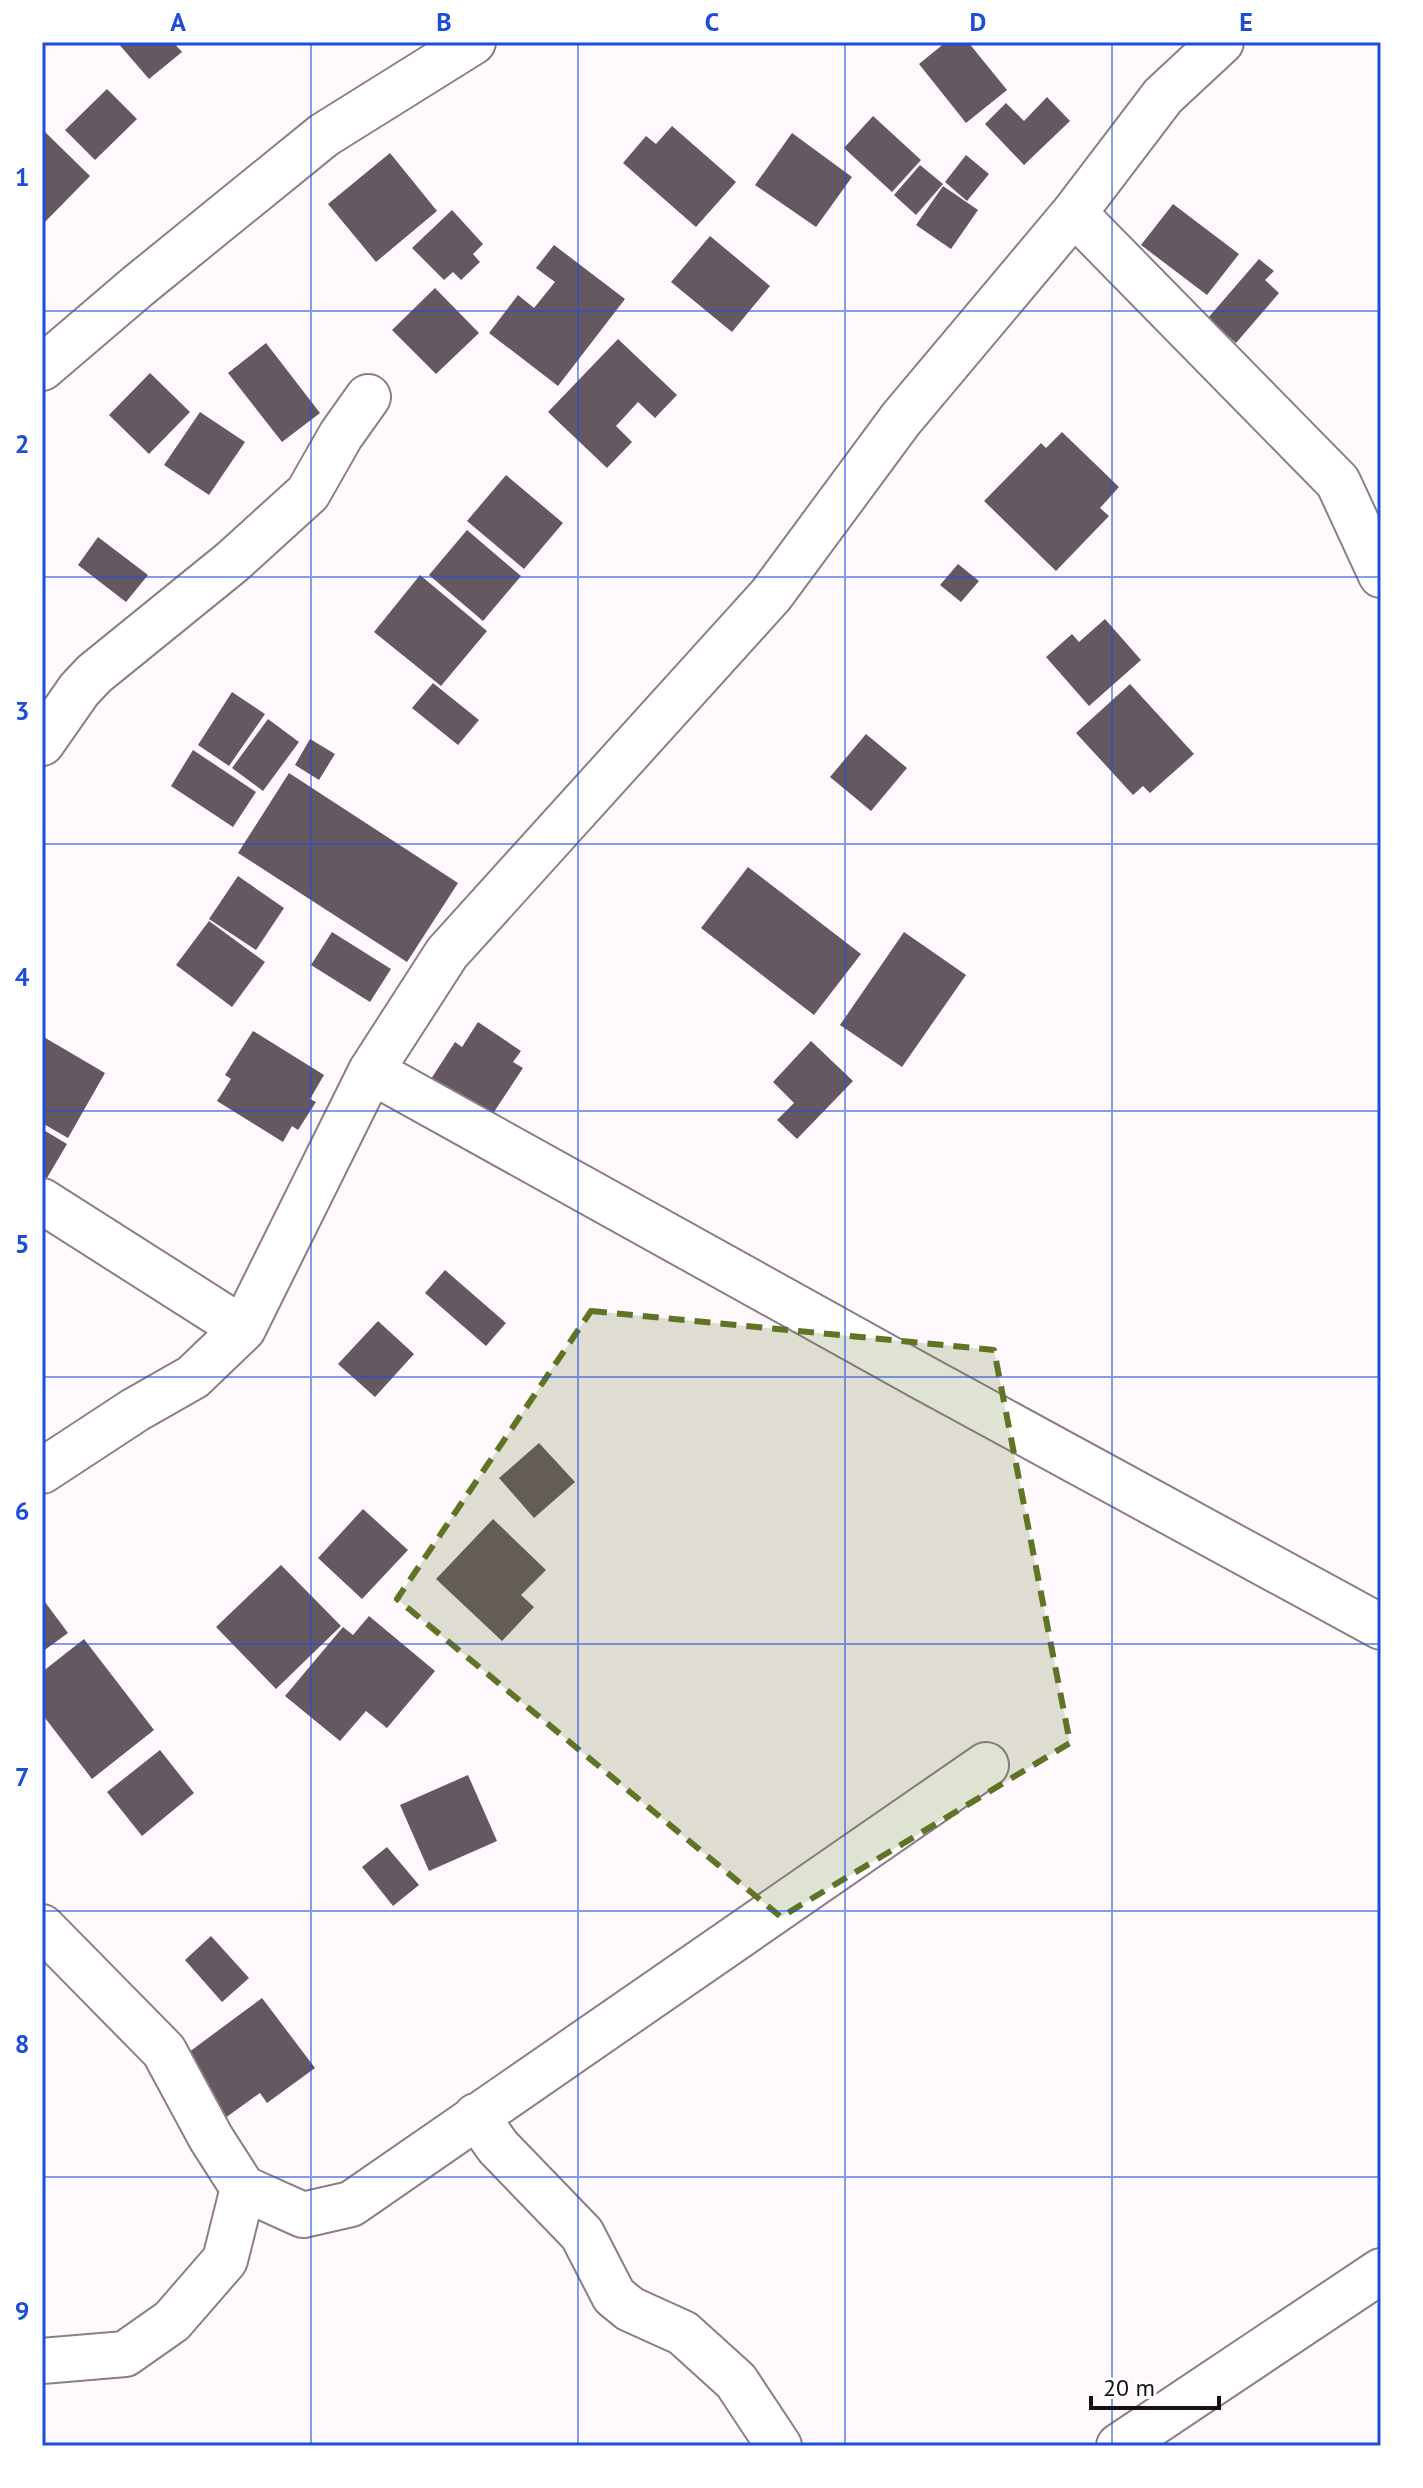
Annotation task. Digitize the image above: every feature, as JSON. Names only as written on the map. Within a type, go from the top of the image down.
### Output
[{"type":"street","points":[[42,368],[324,135],[473,42]]},
{"type":"street","points":[[42,1471],[135,1410],[193,1377],[243,1329],[371,1071],[447,953],[771,595],[901,419],[1074,213],[1163,96],[1221,42]]},
{"type":"street","points":[[1074,213],[1338,482],[1381,575]]},
{"type":"street","points":[[42,743],[94,674],[232,562],[308,493],[341,435],[368,397]]},
{"type":"street","points":[[371,1071],[1381,1627]]},
{"type":"street","points":[[42,1201],[243,1329]]},
{"type":"street","points":[[42,1927],[164,2051],[211,2138],[243,2188],[303,2215],[351,2204],[986,1765]]},
{"type":"street","points":[[476,2116],[498,2147],[582,2234],[614,2296],[630,2309],[683,2333],[736,2381],[779,2446]]},
{"type":"street","points":[[42,2361],[125,2354],[172,2321],[225,2260],[243,2188]]},
{"type":"street","points":[[1119,2446],[1381,2271]]},
{"type":"highlighted area","points":[[591,1311],[994,1350],[1070,1743],[781,1917],[397,1599]]},
{"type":"building","points":[[117,42],[173,42],[182,52],[149,79]]},
{"type":"building","points":[[946,42],[968,42],[1007,90],[966,123],[919,64]]},
{"type":"building","points":[[107,89],[137,119],[95,160],[65,130]]},
{"type":"building","points":[[1047,97],[1070,121],[1024,165],[985,124],[1006,103],[1024,121]]},
{"type":"building","points":[[873,116],[921,160],[892,192],[844,148]]},
{"type":"building","points":[[672,126],[736,182],[696,227],[623,163],[646,136],[656,144]]},
{"type":"building","points":[[42,129],[90,176],[45,222],[42,219]]},
{"type":"building","points":[[792,133],[852,177],[816,227],[755,185]]},
{"type":"building","points":[[390,153],[437,211],[376,262],[328,204]]},
{"type":"building","points":[[966,155],[989,174],[967,201],[945,182]]},
{"type":"building","points":[[920,165],[943,184],[916,215],[894,195]]},
{"type":"building","points":[[943,186],[978,210],[951,249],[916,225]]},
{"type":"building","points":[[1173,204],[1239,254],[1207,295],[1141,245]]},
{"type":"building","points":[[452,210],[483,244],[473,254],[480,262],[461,280],[453,272],[444,280],[412,248]]},
{"type":"building","points":[[710,236],[770,286],[732,332],[671,282]]},
{"type":"building","points":[[554,245],[625,299],[558,386],[489,333],[518,295],[534,308],[555,282],[536,268]]},
{"type":"building","points":[[1259,259],[1274,271],[1265,280],[1279,293],[1236,343],[1208,318]]},
{"type":"building","points":[[435,288],[479,333],[436,374],[392,330]]},
{"type":"building","points":[[618,339],[677,395],[655,418],[638,402],[616,426],[632,442],[607,468],[548,412]]},
{"type":"building","points":[[266,343],[320,413],[282,442],[228,373]]},
{"type":"building","points":[[150,373],[190,412],[149,454],[109,415]]},
{"type":"building","points":[[200,412],[245,442],[209,495],[164,465]]},
{"type":"building","points":[[1062,432],[1119,487],[1100,508],[1109,516],[1056,571],[984,501],[1041,443],[1046,448]]},
{"type":"building","points":[[506,475],[563,523],[524,569],[467,521]]},
{"type":"building","points":[[467,530],[521,576],[483,621],[429,575]]},
{"type":"building","points":[[98,537],[148,575],[126,602],[78,565]]},
{"type":"building","points":[[958,564],[979,581],[961,602],[940,585]]},
{"type":"building","points":[[420,575],[487,631],[441,686],[374,632]]},
{"type":"building","points":[[1105,619],[1141,660],[1089,706],[1046,657],[1072,634],[1079,642]]},
{"type":"building","points":[[433,683],[479,720],[458,745],[412,708]]},
{"type":"building","points":[[1130,684],[1194,754],[1150,793],[1143,786],[1133,795],[1076,733]]},
{"type":"building","points":[[232,692],[265,714],[229,766],[198,745]]},
{"type":"building","points":[[268,719],[299,742],[263,791],[232,768]]},
{"type":"building","points":[[866,734],[907,768],[871,811],[830,777]]},
{"type":"building","points":[[310,739],[335,754],[319,780],[295,765]]},
{"type":"building","points":[[193,750],[256,792],[233,827],[171,786]]},
{"type":"building","points":[[289,773],[458,883],[407,962],[238,853]]},
{"type":"building","points":[[748,867],[861,954],[814,1015],[701,928]]},
{"type":"building","points":[[238,876],[284,908],[256,950],[209,919]]},
{"type":"building","points":[[209,921],[265,962],[232,1007],[176,965]]},
{"type":"building","points":[[332,932],[391,969],[370,1002],[311,965]]},
{"type":"building","points":[[904,932],[966,975],[902,1067],[840,1025]]},
{"type":"building","points":[[478,1022],[521,1051],[513,1062],[523,1068],[488,1121],[429,1082],[455,1042],[462,1047]]},
{"type":"building","points":[[253,1031],[324,1075],[310,1099],[316,1102],[298,1130],[292,1126],[283,1142],[217,1101],[231,1079],[225,1075]]},
{"type":"building","points":[[42,1036],[105,1073],[68,1138],[42,1123]]},
{"type":"building","points":[[811,1041],[853,1081],[797,1139],[777,1120],[794,1103],[773,1082]]},
{"type":"building","points":[[42,1129],[67,1144],[47,1178],[42,1175]]},
{"type":"building","points":[[445,1270],[506,1323],[486,1346],[425,1293]]},
{"type":"building","points":[[378,1321],[414,1354],[375,1397],[338,1364]]},
{"type":"building","points":[[539,1443],[575,1482],[534,1518],[499,1478]]},
{"type":"building","points":[[363,1509],[408,1550],[362,1599],[318,1558]]},
{"type":"building","points":[[493,1519],[546,1570],[521,1595],[534,1607],[502,1641],[436,1579]]},
{"type":"building","points":[[281,1565],[341,1626],[276,1689],[216,1627]]},
{"type":"building","points":[[42,1598],[68,1633],[42,1652]]},
{"type":"building","points":[[369,1616],[435,1671],[387,1728],[366,1711],[340,1741],[285,1696],[343,1627],[353,1635]]},
{"type":"building","points":[[84,1639],[154,1730],[92,1779],[42,1714],[42,1672]]},
{"type":"building","points":[[160,1750],[194,1793],[142,1836],[107,1792]]},
{"type":"building","points":[[468,1775],[497,1841],[429,1871],[400,1805]]},
{"type":"building","points":[[387,1847],[419,1885],[393,1906],[362,1867]]},
{"type":"building","points":[[211,1936],[249,1978],[222,2002],[185,1960]]},
{"type":"building","points":[[262,1998],[315,2068],[267,2103],[260,2093],[221,2121],[177,2061]]}]
